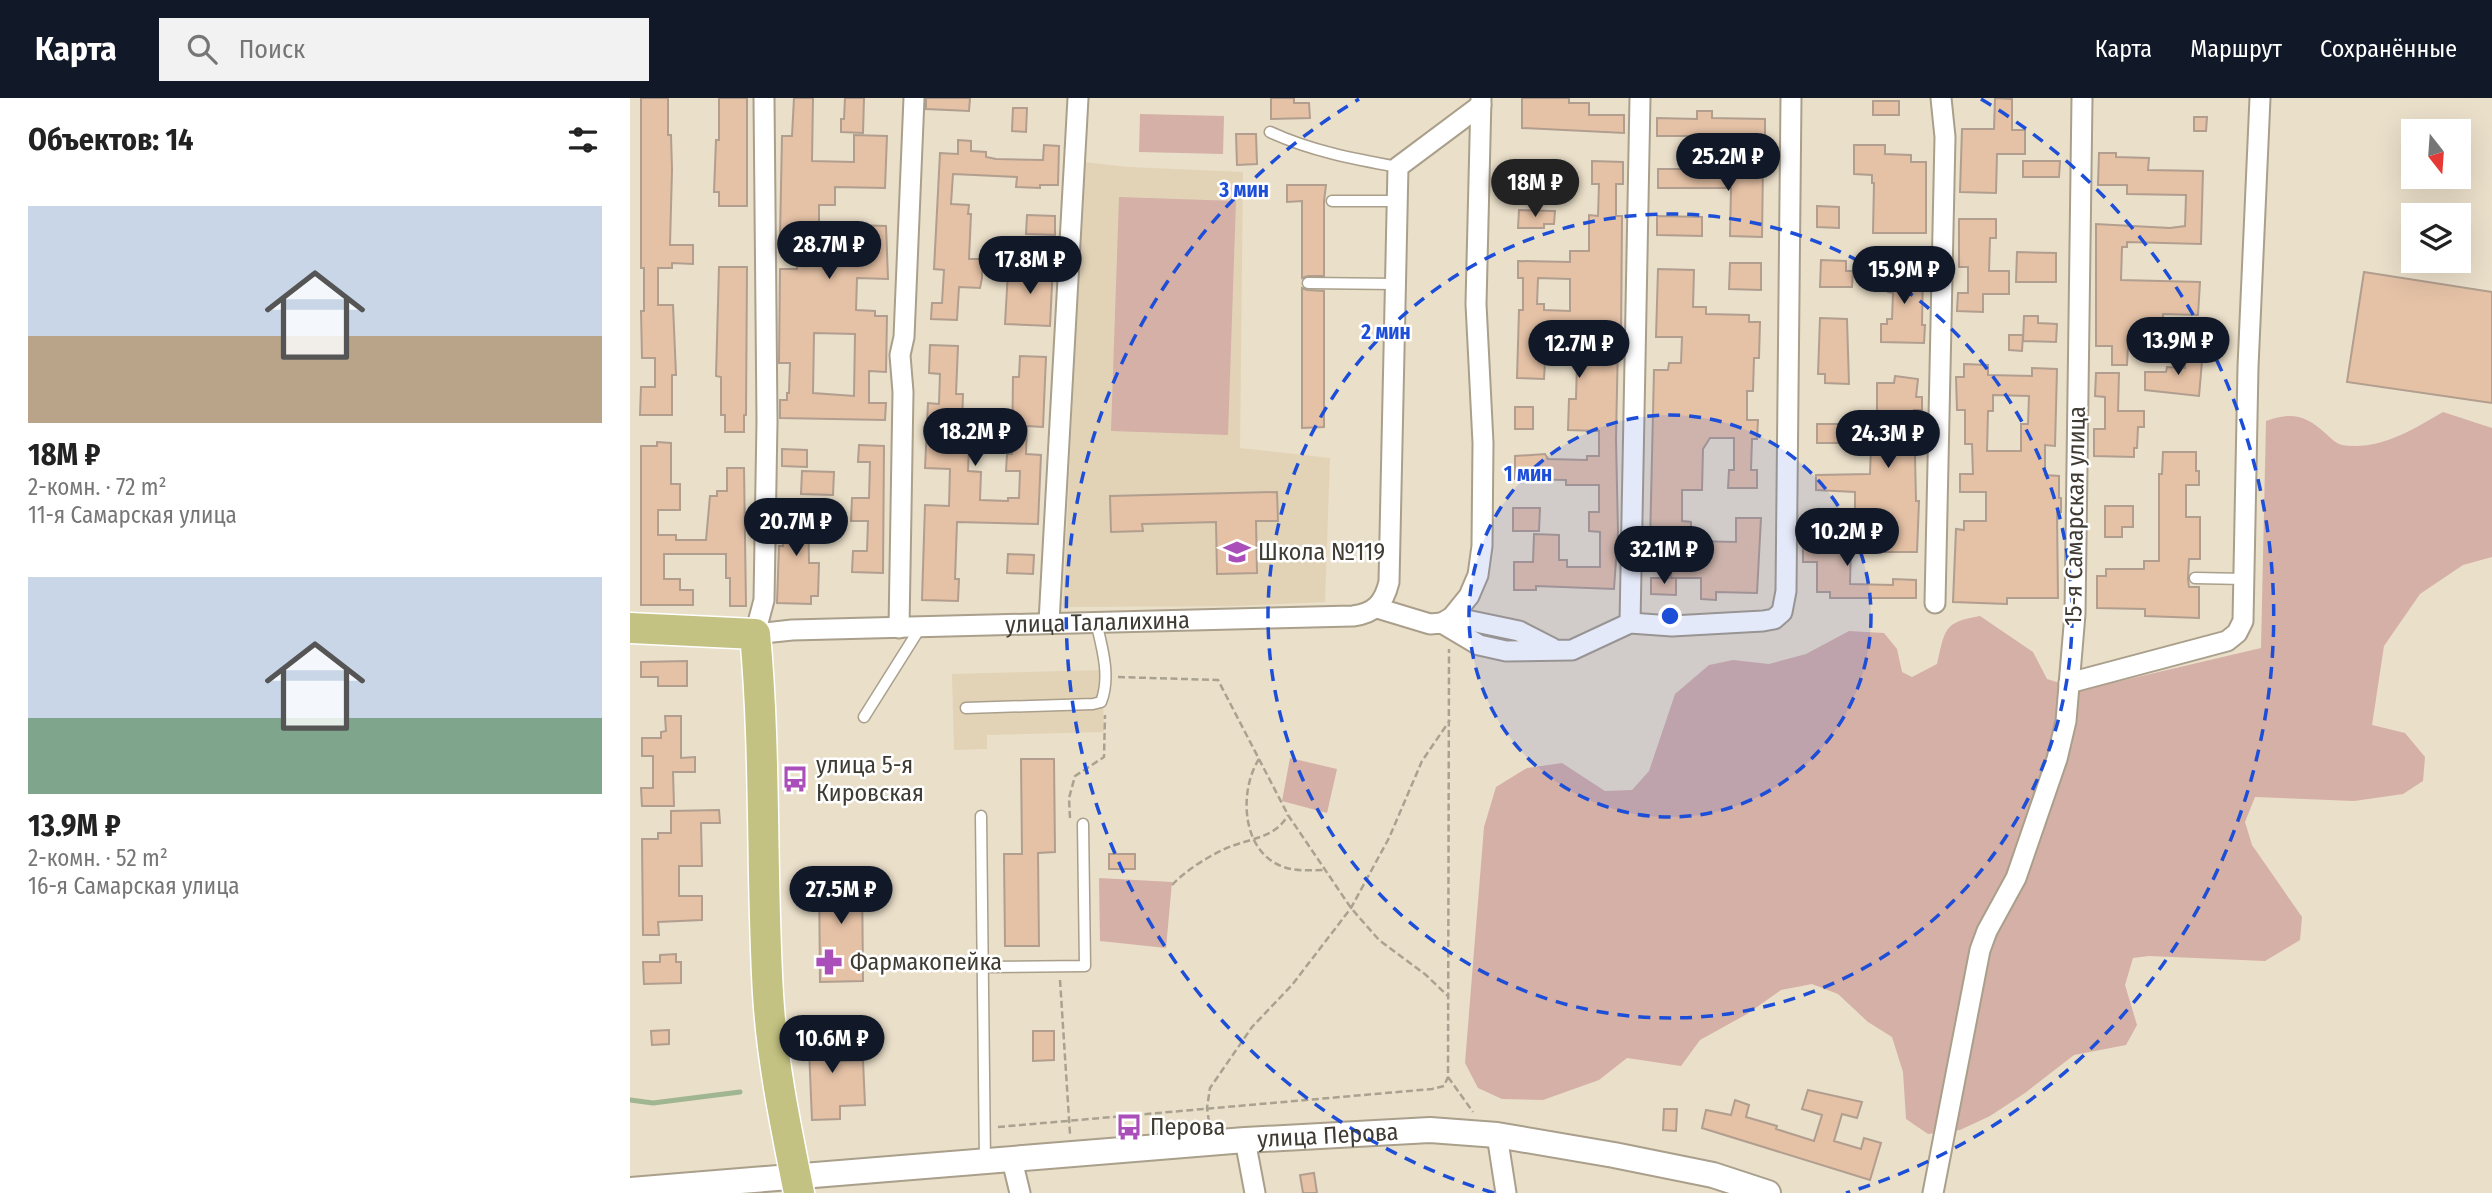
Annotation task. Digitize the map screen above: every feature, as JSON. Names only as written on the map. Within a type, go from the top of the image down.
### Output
[{"type":"main road","name":"улица Талалихина","points":[[630,628],[755,634]]},
{"type":"main road","points":[[755,634],[762,720],[768,994],[777,1070],[798,1185]]},
{"type":"street","points":[[755,634],[765,600],[767,421],[764,98]]},
{"type":"street","points":[[899,628],[903,392],[900,355],[904,337],[914,98]]},
{"type":"street","points":[[1049,622],[1078,98]]},
{"type":"street","points":[[1630,623],[1640,98]]},
{"type":"street","name":"улица Талалихина","points":[[755,634],[792,630],[1353,615],[1366,614],[1377,608],[1430,624],[1447,620],[1479,645],[1506,651],[1572,650],[1630,623],[1672,626],[1774,619],[1782,612],[1786,591],[1791,98]]},
{"type":"street","points":[[1934,603],[1945,137],[1941,98]]},
{"type":"street","name":"15-я Самарская улица","points":[[1933,1193],[1980,950],[1987,931],[2016,878],[2057,759],[2066,721],[2075,614],[2082,98]]},
{"type":"street","points":[[2069,682],[2227,641],[2237,633],[2243,621],[2248,367],[2260,98]]},
{"type":"street","points":[[1377,608],[1385,598],[1389,582],[1398,167],[1481,101]]},
{"type":"street","points":[[1447,620],[1469,596],[1478,575],[1482,546],[1483,443],[1476,304],[1481,101]]},
{"type":"street","name":"улица Перова","points":[[630,1190],[798,1185],[985,1162],[1245,1140],[1430,1130],[1497,1135],[1614,1155],[1714,1184],[1768,1193]]},
{"type":"street","points":[[1497,1135],[1506,1193]]},
{"type":"street","points":[[1245,1140],[1255,1193]]},
{"type":"street","points":[[1012,1160],[1020,1193]]},
{"type":"lane","points":[[1270,132],[1299,145],[1398,167]]},
{"type":"lane","points":[[1332,201],[1398,201]]},
{"type":"lane","points":[[1308,283],[1396,284]]},
{"type":"lane","points":[[2195,578],[2245,579]]},
{"type":"lane","points":[[966,708],[1101,702],[1105,691],[1104,656],[1096,621]]},
{"type":"lane","points":[[864,717],[920,627]]},
{"type":"lane","points":[[981,816],[985,1162]]},
{"type":"lane","points":[[982,967],[1085,966],[1083,824]]},
{"type":"path","points":[[984,1128],[1444,1086],[1448,1077],[1449,997],[1450,720],[1447,620]]},
{"type":"path","points":[[1105,677],[1218,680],[1288,815],[1351,908],[1379,940],[1426,975],[1449,997]]},
{"type":"path","points":[[1070,818],[1069,798],[1074,776],[1104,757],[1105,691]]},
{"type":"path","points":[[1213,1143],[1207,1108],[1210,1088],[1252,1027],[1292,985],[1351,908],[1389,838],[1422,761],[1450,720]]},
{"type":"path","points":[[1259,759],[1251,771],[1245,803],[1255,839],[1264,853],[1283,867],[1325,870]]},
{"type":"path","points":[[1172,885],[1186,872],[1221,851],[1276,830],[1288,815]]},
{"type":"path","points":[[1059,966],[1071,1155]]},
{"type":"path","points":[[1448,1077],[1473,1112]]},
{"type":"shaded area","points":[[1140,114],[1224,116],[1223,154],[1139,152]]},
{"type":"shaded area","points":[[1084,162],[1129,167],[1243,172],[1240,448],[1330,458],[1325,602],[1234,606],[1063,607]]},
{"type":"shaded area","points":[[1119,197],[1236,201],[1228,435],[1111,431]]},
{"type":"shaded area","points":[[2443,412],[2492,428],[2492,557],[2463,565],[2420,594],[2384,646],[2372,725],[2405,733],[2425,757],[2423,781],[2403,794],[2354,801],[2255,797],[2245,822],[2252,845],[2302,917],[2300,940],[2265,961],[2149,956],[2133,958],[2125,985],[2137,1025],[2126,1045],[2074,1055],[2025,1093],[1990,1116],[1960,1130],[1928,1134],[1906,1119],[1903,1072],[1892,1037],[1868,1022],[1838,994],[1812,984],[1781,990],[1747,1014],[1700,1040],[1681,1066],[1627,1058],[1599,1080],[1543,1100],[1502,1099],[1478,1088],[1465,1063],[1484,827],[1496,787],[1527,768],[1562,763],[1605,791],[1632,790],[1649,771],[1675,694],[1709,665],[1733,660],[1769,664],[1806,654],[1849,631],[1884,633],[1897,649],[1902,672],[1912,677],[1937,664],[1944,635],[1952,625],[1980,616],[2033,652],[2047,679],[2082,690],[2261,648],[2266,421],[2297,417],[2311,422],[2342,445],[2356,446],[2395,437]]},
{"type":"shaded area","points":[[1102,670],[1104,732],[987,735],[987,749],[954,750],[952,674]]},
{"type":"shaded area","points":[[1290,758],[1337,769],[1327,813],[1282,801]]},
{"type":"shaded area","points":[[1099,878],[1172,882],[1166,948],[1100,941]]},
{"type":"building","points":[[641,98],[668,98],[672,170],[670,245],[693,245],[693,264],[672,263],[672,268],[658,268],[658,305],[673,305],[676,375],[672,375],[672,415],[640,415],[641,387],[655,387],[655,358],[642,358],[644,268],[641,268]]},
{"type":"building","points":[[719,98],[747,98],[747,206],[719,206],[719,192],[714,192],[716,140],[719,140]]},
{"type":"building","points":[[794,98],[813,98],[812,161],[854,162],[854,135],[887,136],[885,188],[835,187],[835,205],[819,205],[819,231],[854,231],[854,225],[886,226],[888,279],[857,278],[856,310],[875,311],[875,316],[887,316],[886,372],[869,371],[869,403],[886,403],[885,420],[780,418],[780,400],[787,400],[789,393],[790,363],[779,363],[780,269],[797,269],[798,237],[780,237],[782,136],[792,136]],"holes":[[[814,333],[855,334],[854,396],[813,393]]]},
{"type":"building","points":[[845,98],[864,98],[863,133],[841,132]]},
{"type":"building","points":[[926,98],[970,98],[969,111],[926,109]]},
{"type":"building","points":[[1271,98],[1294,98],[1294,103],[1309,103],[1310,118],[1271,119]]},
{"type":"building","points":[[1522,98],[1569,98],[1569,103],[1589,103],[1589,115],[1624,115],[1624,133],[1522,128]]},
{"type":"building","points":[[1995,98],[2012,99],[2012,130],[2025,130],[2025,154],[1997,154],[1996,193],[1960,192],[1962,129],[1994,129]]},
{"type":"building","points":[[1873,101],[1899,101],[1899,115],[1873,115]]},
{"type":"building","points":[[1013,108],[1027,108],[1026,132],[1012,131]]},
{"type":"building","points":[[1697,111],[1712,111],[1712,118],[1765,119],[1765,137],[1711,136],[1711,140],[1695,140],[1695,136],[1657,136],[1657,118],[1697,119]]},
{"type":"building","points":[[2194,117],[2207,117],[2206,131],[2194,131]]},
{"type":"building","points":[[1236,134],[1256,134],[1257,164],[1237,165]]},
{"type":"building","points":[[958,140],[971,141],[971,151],[986,152],[986,157],[996,159],[1043,160],[1044,145],[1059,146],[1058,185],[1040,185],[1040,188],[1016,187],[1017,177],[953,174],[951,204],[969,205],[969,259],[982,259],[982,278],[980,288],[959,287],[957,320],[931,319],[932,303],[942,303],[944,270],[934,269],[940,153],[958,154]]},
{"type":"building","points":[[1854,145],[1885,145],[1885,154],[1911,155],[1911,162],[1926,162],[1926,233],[1873,233],[1874,183],[1872,175],[1854,174]]},
{"type":"building","points":[[2099,153],[2116,153],[2116,157],[2149,158],[2148,170],[2203,171],[2201,244],[2127,242],[2127,247],[2122,247],[2121,280],[2200,282],[2198,315],[2163,314],[2162,338],[2145,338],[2145,346],[2128,346],[2127,365],[2112,365],[2112,346],[2096,346],[2096,224],[2170,228],[2185,226],[2186,195],[2127,194],[2127,185],[2098,185]]},
{"type":"building","points":[[1592,161],[1623,162],[1623,184],[1616,184],[1616,216],[1622,216],[1621,341],[1618,341],[1616,439],[1618,532],[1614,589],[1536,586],[1536,590],[1514,590],[1514,562],[1533,562],[1534,534],[1559,535],[1559,560],[1567,560],[1567,567],[1600,567],[1600,532],[1589,531],[1589,512],[1599,512],[1599,485],[1566,485],[1566,480],[1515,479],[1515,456],[1545,454],[1548,459],[1587,460],[1587,456],[1599,456],[1599,431],[1568,430],[1569,399],[1576,399],[1581,333],[1570,332],[1570,329],[1542,328],[1541,361],[1545,361],[1544,379],[1517,378],[1519,310],[1523,310],[1523,278],[1518,278],[1518,261],[1570,262],[1570,251],[1589,251],[1589,215],[1598,216],[1599,184],[1592,184]],"holes":[[[1538,278],[1570,279],[1570,311],[1544,310],[1544,304],[1537,304]]]},
{"type":"building","points":[[2023,161],[2060,161],[2059,177],[2023,177]]},
{"type":"building","points":[[1520,163],[1547,163],[1547,179],[1520,179]]},
{"type":"building","points":[[1734,164],[1763,164],[1762,237],[1730,236],[1731,188],[1658,188],[1658,169],[1699,169],[1699,175],[1727,176],[1727,167],[1734,168]]},
{"type":"building","points":[[1287,185],[1326,185],[1324,276],[1302,278],[1302,201],[1287,202]]},
{"type":"building","points":[[1817,206],[1839,207],[1839,228],[1817,227]]},
{"type":"building","points":[[1519,210],[1555,211],[1554,224],[1544,224],[1544,228],[1518,228]]},
{"type":"building","points":[[1027,215],[1055,216],[1055,235],[1026,234]]},
{"type":"building","points":[[1657,216],[1702,217],[1702,236],[1657,235]]},
{"type":"building","points":[[1959,219],[1996,219],[1996,238],[1990,238],[1989,271],[2009,271],[2009,294],[1983,294],[1983,312],[1957,311],[1958,293],[1968,293],[1968,267],[1959,267]]},
{"type":"building","points":[[2017,252],[2056,253],[2056,282],[2016,282]]},
{"type":"building","points":[[1821,260],[1846,261],[1846,271],[1853,271],[1852,287],[1820,287]]},
{"type":"building","points":[[1029,263],[1053,264],[1050,326],[1005,324],[1008,271],[1029,272]]},
{"type":"building","points":[[1730,263],[1761,263],[1761,290],[1729,289]]},
{"type":"building","points":[[719,267],[747,267],[744,432],[725,432],[725,415],[721,415],[721,377],[716,376]]},
{"type":"building","points":[[1880,268],[1923,269],[1924,343],[1881,342],[1881,324],[1887,324],[1887,319],[1892,319],[1893,293],[1888,292],[1888,286],[1880,286]]},
{"type":"building","points":[[1658,269],[1694,270],[1693,307],[1706,307],[1706,314],[1749,315],[1749,322],[1760,322],[1759,358],[1754,358],[1753,391],[1747,391],[1747,420],[1758,420],[1757,439],[1752,439],[1751,470],[1757,470],[1757,488],[1728,488],[1729,470],[1734,470],[1734,438],[1710,438],[1703,449],[1702,490],[1682,490],[1682,521],[1691,522],[1691,541],[1736,542],[1736,518],[1761,518],[1757,593],[1716,592],[1716,600],[1701,599],[1701,578],[1671,578],[1672,543],[1650,543],[1654,370],[1668,370],[1669,363],[1681,363],[1682,337],[1656,337]]},
{"type":"building","points":[[2364,272],[2492,292],[2492,403],[2347,382]]},
{"type":"building","points":[[1302,288],[1324,291],[1324,427],[1302,428]]},
{"type":"building","points":[[2024,316],[2038,316],[2038,323],[2057,324],[2056,342],[2023,341]]},
{"type":"building","points":[[1820,318],[1847,319],[1849,384],[1825,383],[1825,374],[1818,374]]},
{"type":"building","points":[[2009,335],[2023,335],[2022,351],[2009,350]]},
{"type":"building","points":[[930,345],[958,346],[956,394],[963,394],[962,422],[970,423],[968,471],[981,472],[980,500],[1008,501],[1008,498],[1019,498],[1020,471],[1006,471],[1007,454],[1012,454],[1013,377],[1019,377],[1020,356],[1046,357],[1043,427],[1027,426],[1026,454],[1041,455],[1038,524],[957,522],[955,579],[959,579],[958,601],[922,600],[925,505],[949,506],[950,469],[925,468],[928,403],[939,404],[940,374],[929,373]]},
{"type":"building","points":[[2185,350],[2203,350],[2199,396],[2145,390],[2145,372],[2166,372],[2167,367],[2185,368]]},
{"type":"building","points":[[1964,364],[1988,365],[1988,375],[2032,376],[2032,368],[2057,369],[2055,446],[2045,445],[2045,475],[2059,476],[2061,512],[2057,512],[2058,598],[2007,598],[2007,604],[1953,602],[1956,529],[1964,530],[1964,521],[1986,521],[1986,492],[1960,492],[1960,474],[1973,474],[1972,444],[1965,444],[1965,410],[1957,410],[1956,377],[1964,377]],"holes":[[[1993,395],[2029,396],[2028,424],[2021,424],[2021,451],[1987,451],[1988,411],[1993,411]]]},
{"type":"building","points":[[2096,373],[2119,373],[2118,411],[2144,411],[2144,427],[2138,427],[2134,457],[2094,456],[2094,429],[2105,429],[2105,397],[2095,396]]},
{"type":"building","points":[[1895,376],[1918,379],[1916,397],[1922,397],[1922,410],[1914,410],[1916,501],[1919,501],[1917,552],[1885,552],[1886,525],[1855,525],[1855,492],[1816,490],[1816,475],[1870,474],[1871,445],[1877,445],[1877,383],[1894,383]]},
{"type":"building","points":[[1515,407],[1533,407],[1533,429],[1515,429]]},
{"type":"building","points":[[1817,424],[1847,424],[1846,443],[1817,443]]},
{"type":"building","points":[[657,442],[671,443],[671,484],[680,484],[680,510],[658,510],[658,535],[676,535],[676,540],[706,540],[710,496],[717,496],[717,491],[727,491],[727,468],[744,468],[746,606],[730,606],[730,578],[726,578],[726,554],[664,554],[664,579],[680,579],[680,590],[693,590],[693,605],[641,605],[641,446],[657,446]]},
{"type":"building","points":[[859,445],[884,446],[883,573],[852,572],[853,551],[867,551],[868,521],[851,521],[852,498],[869,498],[870,462],[858,462]]},
{"type":"building","points":[[782,449],[807,450],[807,467],[782,466]]},
{"type":"building","points":[[2163,452],[2196,452],[2199,485],[2186,485],[2186,517],[2200,517],[2200,559],[2189,559],[2188,579],[2189,587],[2199,587],[2199,618],[2145,616],[2145,609],[2097,608],[2097,576],[2106,576],[2106,569],[2144,569],[2144,561],[2159,561],[2159,474],[2162,474]]},
{"type":"building","points":[[802,471],[834,472],[833,495],[801,494]]},
{"type":"building","name":"Школа №119","points":[[1277,492],[1278,521],[1256,521],[1257,573],[1217,574],[1216,522],[1142,524],[1143,531],[1111,532],[1110,496]]},
{"type":"building","points":[[780,503],[808,504],[809,563],[819,563],[818,596],[811,596],[811,604],[777,603],[779,546],[783,546]]},
{"type":"building","points":[[2105,506],[2133,506],[2133,527],[2122,527],[2122,537],[2105,537]]},
{"type":"building","points":[[1513,508],[1540,508],[1539,531],[1513,531]]},
{"type":"building","points":[[1816,526],[1858,527],[1858,545],[1851,544],[1850,584],[1893,585],[1893,579],[1916,580],[1916,598],[1830,598],[1830,592],[1817,592],[1817,562],[1803,562],[1803,549],[1815,549]]},
{"type":"building","points":[[1008,554],[1034,555],[1033,574],[1007,573]]},
{"type":"building","points":[[1651,578],[1676,578],[1676,595],[1651,594]]},
{"type":"building","points":[[687,661],[687,686],[658,686],[658,677],[641,677],[641,662]]},
{"type":"building","points":[[665,716],[681,716],[681,758],[695,757],[695,772],[673,772],[674,806],[642,806],[641,788],[653,788],[653,756],[642,756],[642,738],[661,738],[661,732],[666,731]]},
{"type":"building","points":[[1021,759],[1054,759],[1055,852],[1038,853],[1039,946],[1005,946],[1004,854],[1022,854]]},
{"type":"building","points":[[719,810],[720,823],[701,823],[702,866],[679,866],[679,896],[702,896],[702,920],[658,922],[659,935],[643,935],[642,839],[658,839],[658,833],[671,833],[671,811]]},
{"type":"building","points":[[1109,854],[1135,854],[1135,869],[1109,869]]},
{"type":"building","points":[[862,870],[863,981],[820,982],[819,871]]},
{"type":"building","points":[[676,954],[676,962],[681,962],[681,983],[644,984],[643,962],[660,962],[660,955]]},
{"type":"building","points":[[838,1025],[839,1061],[863,1060],[865,1105],[840,1106],[840,1119],[812,1120],[808,1026]]},
{"type":"building","points":[[669,1030],[669,1044],[652,1045],[651,1031]]},
{"type":"building","points":[[1033,1031],[1054,1031],[1054,1060],[1033,1061]]},
{"type":"building","points":[[1808,1090],[1862,1102],[1857,1118],[1842,1114],[1834,1141],[1861,1149],[1864,1138],[1881,1143],[1870,1180],[1702,1128],[1706,1110],[1731,1115],[1735,1100],[1749,1105],[1746,1117],[1814,1141],[1822,1115],[1802,1109]]},
{"type":"building","points":[[1664,1109],[1677,1109],[1676,1131],[1663,1130]]},
{"type":"building","points":[[1314,1173],[1317,1193],[1303,1193],[1300,1175]]},
{"type":"waterway","points":[[630,1100],[653,1103],[740,1092]]},
{"type":"place","name":"Школа №119","points":[[1237,552]]},
{"type":"place","name":"улица 5-я Кировская","points":[[795,779]]},
{"type":"place","name":"Фармакопейка","points":[[829,962]]},
{"type":"place","name":"Перова","points":[[1129,1127]]}]
